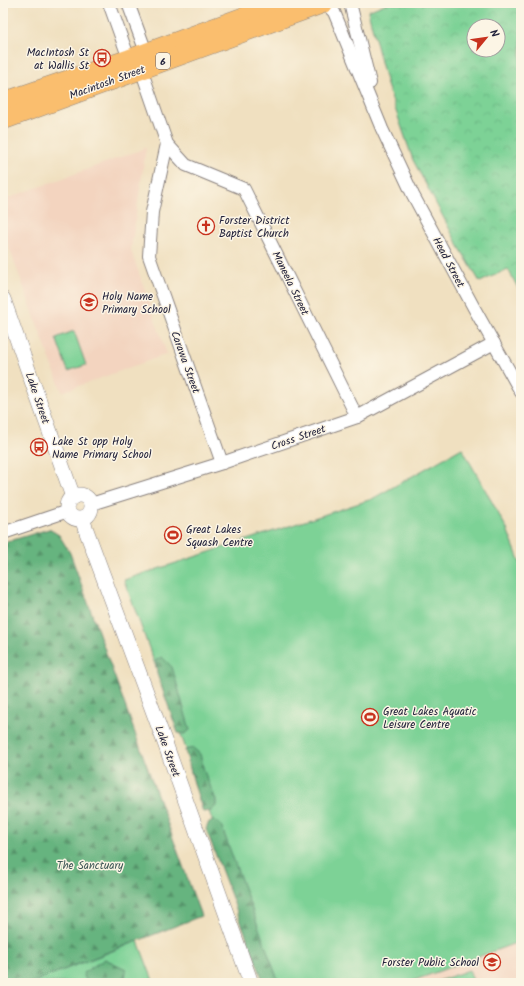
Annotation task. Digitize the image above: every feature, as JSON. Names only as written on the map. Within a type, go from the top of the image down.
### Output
[{"type":"main road","name":"Macintosh Street","points":[[3,120],[139,60],[281,3]]},
{"type":"main road","name":"Macintosh Street","points":[[3,102],[324,3]]},
{"type":"street","points":[[109,3],[139,60]]},
{"type":"street","points":[[128,3],[139,60],[167,144]]},
{"type":"street","name":"Head Street","points":[[324,3],[334,12],[340,24],[382,129],[413,195],[521,392]]},
{"type":"street","name":"Head Street","points":[[350,3],[382,129]]},
{"type":"street","name":"Maneela Street","points":[[167,144],[186,165],[244,189],[357,417]]},
{"type":"street","name":"Carawa Street","points":[[167,144],[152,212],[149,256],[222,463]]},
{"type":"street","name":"Lake Street","points":[[3,299],[6,319],[73,496]]},
{"type":"street","name":"Cross Street","points":[[91,504],[222,463],[357,417],[494,343]]},
{"type":"street","points":[[73,496],[84,496],[91,504],[88,515],[82,519],[75,519],[68,511],[68,503],[73,496]]},
{"type":"street","points":[[3,533],[68,511]]},
{"type":"street","name":"Lake Street","points":[[82,519],[165,743],[251,983]]},
{"type":"shaded area","name":"Holy Name Primary School","points":[[146,148],[131,250],[167,354],[62,392],[3,231],[3,200]]},
{"type":"shaded area","name":"Forster Public School","points":[[521,941],[521,983],[407,983]]},
{"type":"green space","points":[[387,3],[521,3],[521,294],[508,269],[480,282],[457,243],[413,160],[387,85],[368,11]]},
{"type":"green space","points":[[74,331],[86,365],[68,371],[56,338]]},
{"type":"green space","points":[[462,448],[507,529],[521,565],[521,941],[407,983],[272,983],[124,580],[372,499]]},
{"type":"green space","name":"The Sanctuary","points":[[49,529],[59,535],[70,553],[201,916],[30,983],[3,983],[3,543]]},
{"type":"green space","points":[[162,657],[172,667],[190,730],[185,734],[178,733],[157,674],[156,660]]},
{"type":"green space","points":[[193,748],[200,754],[204,771],[216,800],[216,806],[211,811],[203,812],[195,787],[185,750]]},
{"type":"green space","points":[[214,820],[221,825],[279,983],[264,983],[206,829],[209,822]]},
{"type":"green space","points":[[138,941],[154,983],[30,983]]},
{"type":"green space","points":[[105,959],[126,969],[125,983],[87,983],[83,973]]},
{"type":"green space","points":[[469,970],[474,983],[433,983]]},
{"type":"place","name":"MacIntosh St at Wallis St","points":[[102,58]]},
{"type":"place","name":"Forster District Baptist Church","points":[[206,226]]},
{"type":"place","name":"Holy Name Primary School","points":[[89,302]]},
{"type":"place","name":"Lake St opp Holy Name Primary School","points":[[39,447]]},
{"type":"place","name":"Great Lakes Squash Centre","points":[[173,535]]},
{"type":"place","name":"Great Lakes Aquatic Leisure Centre","points":[[370,717]]},
{"type":"place","name":"Forster Public School","points":[[492,962]]}]
